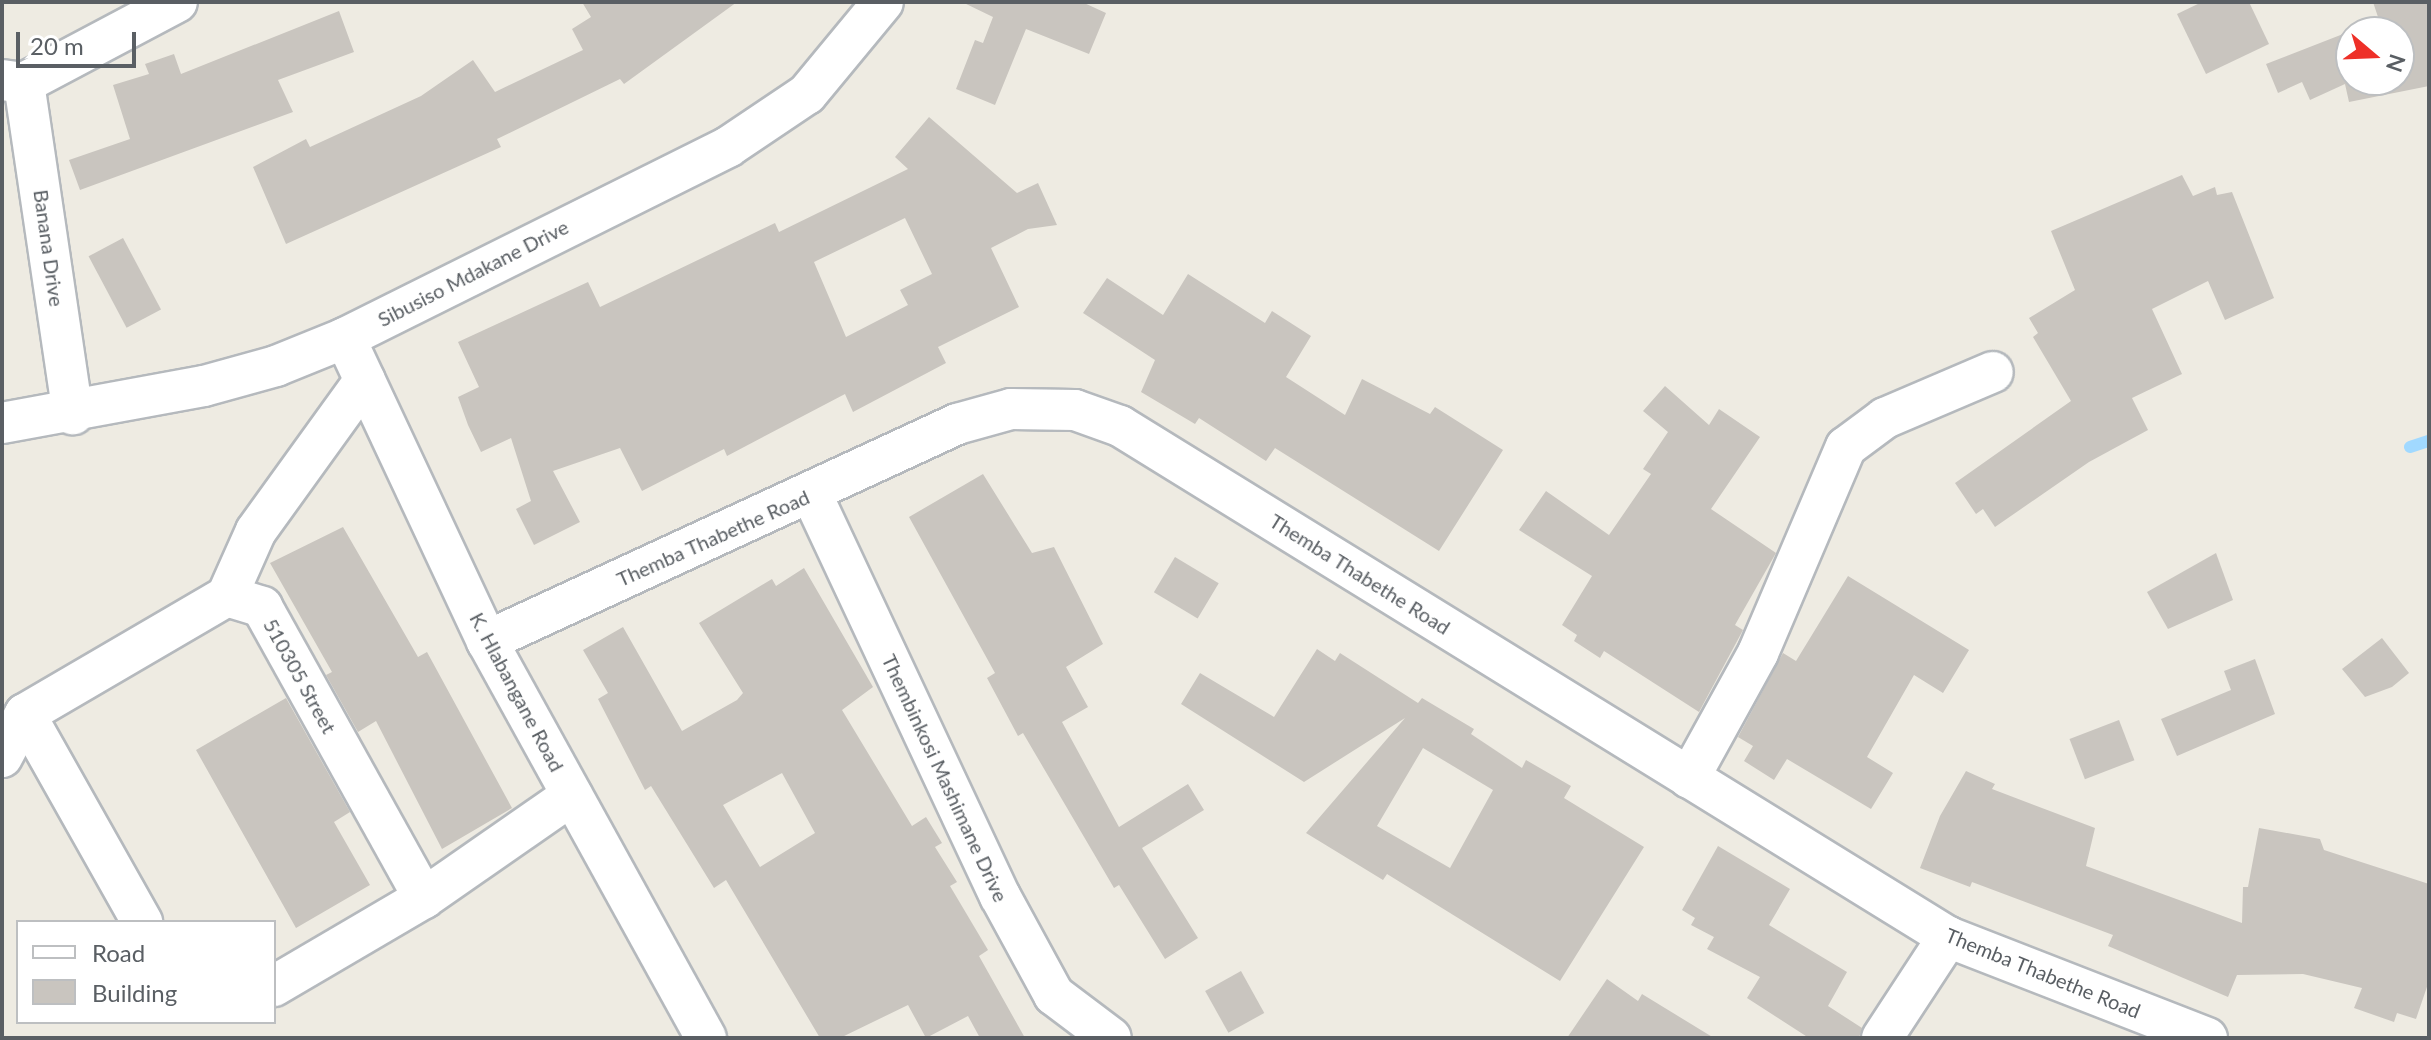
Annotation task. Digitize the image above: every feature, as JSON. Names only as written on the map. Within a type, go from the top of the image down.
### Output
[{"type":"street","points":[[13,81],[177,2]]},
{"type":"street","name":"Sibusiso Mdakane Drive","points":[[2,423],[73,414],[276,366],[345,338],[728,147],[807,94],[883,2]]},
{"type":"street","name":"Banana Drive","points":[[13,81],[73,414]]},
{"type":"street","name":"K. Hlabangane Road","points":[[345,338],[487,641],[572,795],[697,1035]]},
{"type":"street","points":[[1689,778],[1758,653],[1846,447],[1885,418],[1993,372]]},
{"type":"street","points":[[2,757],[25,714],[227,596],[256,531],[365,380]]},
{"type":"street","name":"Themba Thabethe Road","points":[[487,641],[957,424],[1011,409],[1075,410],[1120,426],[1948,937],[2207,1038]]},
{"type":"street","name":"Thembinkosi Mashimane Drive","points":[[811,493],[1000,896],[1054,995],[1111,1038]]},
{"type":"street","name":"510305 Street","points":[[227,596],[262,607],[424,898]]},
{"type":"street","points":[[25,714],[141,920]]},
{"type":"street","points":[[276,985],[424,898],[572,795]]},
{"type":"street","points":[[1882,1038],[1948,937]]},
{"type":"building","points":[[582,2],[737,2],[624,84],[620,79],[497,139],[501,147],[286,244],[253,167],[306,139],[310,147],[421,96],[473,60],[495,92],[583,50],[572,29],[591,17]]},
{"type":"building","points":[[962,2],[1082,2],[1106,13],[1089,54],[1026,29],[995,105],[956,89],[975,40],[983,43],[993,17]]},
{"type":"building","points":[[2202,2],[2249,2],[2269,44],[2206,74],[2177,14]]},
{"type":"building","points":[[2373,2],[2429,2],[2429,86],[2415,89],[2415,16],[2378,16]]},
{"type":"building","points":[[339,11],[354,52],[278,80],[293,112],[80,190],[69,160],[130,139],[113,85],[149,74],[145,64],[174,54],[181,74]]},
{"type":"building","points":[[2335,37],[2335,89],[2310,100],[2302,82],[2278,93],[2266,64]]},
{"type":"building","points":[[2348,96],[2379,96],[2349,102]]},
{"type":"building","points":[[929,117],[1017,193],[1038,183],[1057,225],[1028,229],[991,248],[1019,307],[938,347],[946,363],[853,412],[845,394],[727,456],[724,449],[642,491],[620,448],[553,471],[580,522],[534,545],[516,509],[531,501],[511,438],[481,452],[468,425],[458,397],[479,387],[458,342],[588,282],[600,307],[775,223],[779,232],[908,169],[895,157]],"holes":[[[905,218],[932,274],[900,290],[908,305],[846,337],[814,262]]]},
{"type":"building","points":[[2182,175],[2193,196],[2215,187],[2217,195],[2232,192],[2274,298],[2225,320],[2208,281],[2152,309],[2182,374],[2132,398],[2148,430],[2089,462],[1995,527],[1983,509],[1976,514],[1955,483],[2071,401],[2033,337],[2038,333],[2029,318],[2075,290],[2051,231]]},
{"type":"building","points":[[123,238],[161,310],[127,328],[89,256]]},
{"type":"building","points":[[1188,274],[1265,323],[1272,311],[1311,336],[1286,377],[1345,415],[1362,379],[1430,414],[1435,407],[1503,450],[1439,551],[1275,448],[1266,461],[1199,418],[1195,424],[1141,392],[1155,360],[1083,313],[1107,278],[1163,315]]},
{"type":"building","points":[[1665,386],[1709,425],[1719,409],[1760,437],[1711,509],[1776,553],[1735,625],[1743,630],[1699,712],[1604,651],[1600,658],[1574,641],[1577,635],[1562,625],[1592,576],[1519,530],[1546,491],[1609,535],[1651,474],[1643,469],[1668,432],[1643,411]]},
{"type":"building","points":[[983,474],[1032,553],[1054,547],[1103,644],[1066,667],[1088,707],[1062,722],[1119,827],[1188,784],[1204,810],[1142,848],[1198,938],[1165,959],[1119,885],[1114,888],[1023,733],[1018,736],[987,678],[995,673],[909,517]]},
{"type":"building","points":[[343,527],[418,657],[427,652],[512,808],[442,849],[376,721],[358,732],[326,675],[332,672],[270,563]]},
{"type":"building","points":[[2216,553],[2233,600],[2168,629],[2147,592]]},
{"type":"building","points":[[1175,557],[1219,583],[1198,618],[1154,592]]},
{"type":"building","points":[[804,568],[873,687],[842,710],[912,826],[926,817],[942,843],[935,847],[957,882],[950,886],[988,950],[979,956],[1025,1038],[980,1038],[968,1016],[926,1038],[908,1005],[840,1038],[820,1038],[726,880],[714,888],[651,786],[645,790],[598,699],[608,693],[583,650],[623,627],[682,731],[737,700],[743,693],[699,623],[772,579],[776,586]],"holes":[[[782,773],[815,833],[760,867],[723,805]]]},
{"type":"building","points":[[1848,576],[1969,650],[1943,693],[1914,675],[1867,757],[1893,773],[1871,809],[1787,759],[1774,780],[1744,761],[1753,746],[1738,737],[1783,653],[1796,661]]},
{"type":"building","points":[[2382,638],[2409,673],[2392,687],[2365,697],[2342,669]]},
{"type":"building","points":[[1317,649],[1335,661],[1340,653],[1418,703],[1422,698],[1474,729],[1471,734],[1522,768],[1526,760],[1571,786],[1564,798],[1644,847],[1560,981],[1387,874],[1383,880],[1306,833],[1405,718],[1304,782],[1181,704],[1200,673],[1274,717]],"holes":[[[1423,748],[1493,790],[1450,868],[1377,826]]]},
{"type":"building","points":[[2255,659],[2275,714],[2177,756],[2161,719],[2231,690],[2224,671]]},
{"type":"building","points":[[286,698],[350,812],[334,822],[370,885],[296,928],[196,750]]},
{"type":"building","points":[[2119,720],[2134,760],[2085,779],[2070,739]]},
{"type":"building","points":[[1966,771],[1995,784],[1992,789],[2095,828],[2086,866],[2242,923],[2243,887],[2248,887],[2259,828],[2320,839],[2324,850],[2429,884],[2429,981],[2416,1019],[2397,1013],[2394,1022],[2354,1008],[2362,988],[2303,974],[2237,975],[2228,997],[2108,946],[2113,935],[1972,882],[1970,887],[1920,868],[1940,816]]},
{"type":"building","points":[[1718,846],[1790,889],[1769,925],[1847,972],[1828,1006],[1862,1028],[1859,1038],[1809,1038],[1747,998],[1760,977],[1707,949],[1714,937],[1691,925],[1695,918],[1682,910]]},
{"type":"building","points":[[1241,971],[1264,1013],[1228,1033],[1205,991]]},
{"type":"building","points":[[1607,979],[1638,1001],[1642,994],[1714,1038],[1567,1038]]},
{"type":"waterway","points":[[2410,447],[2429,441]]}]
